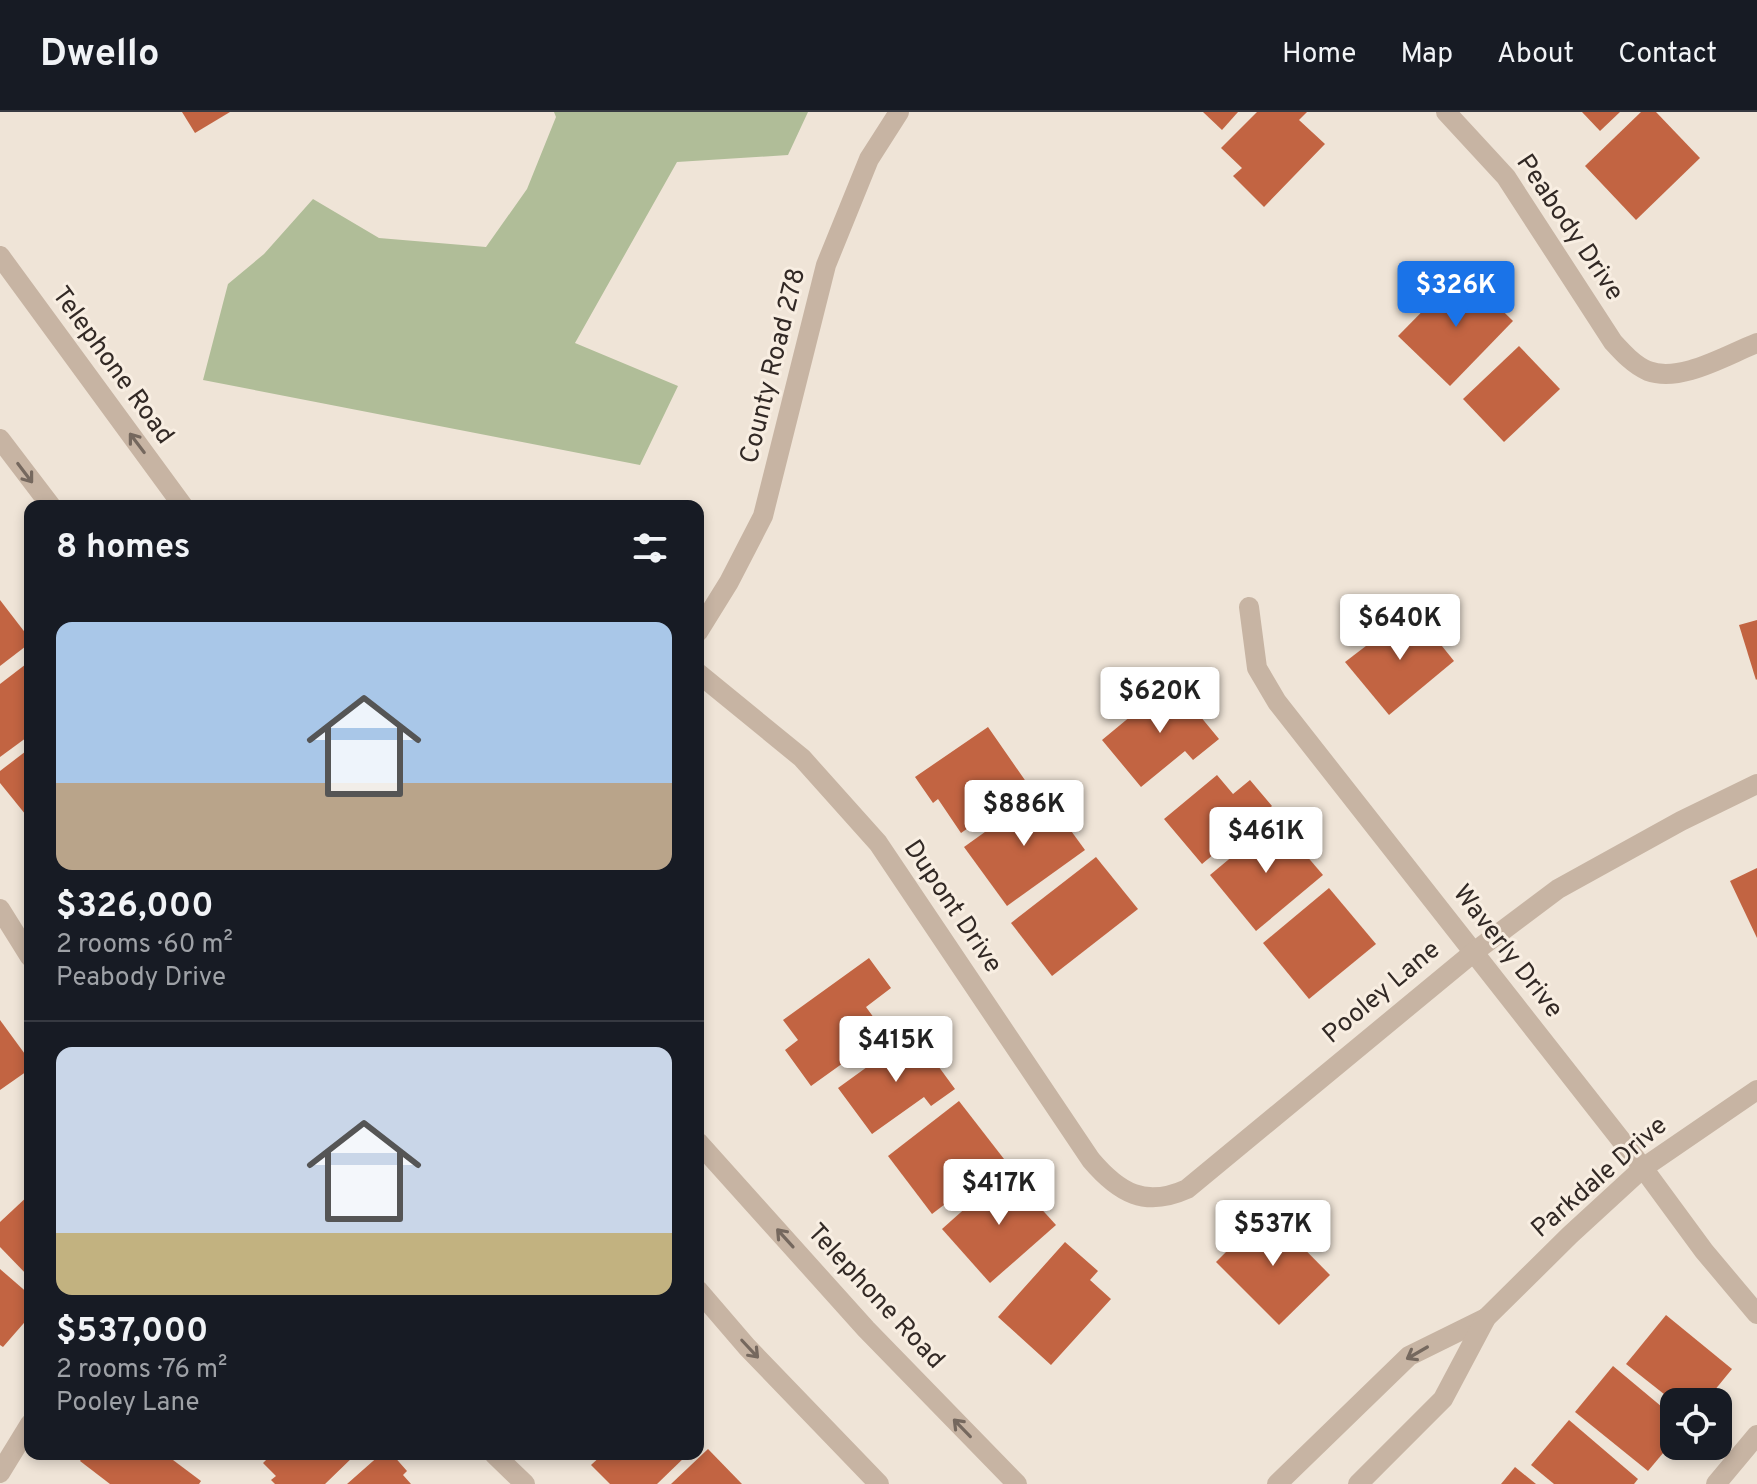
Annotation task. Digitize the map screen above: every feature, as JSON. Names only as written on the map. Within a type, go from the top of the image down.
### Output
[{"type":"street","name":"County Road 278","points":[[704,622],[763,516],[826,265],[869,159],[899,112]]},
{"type":"street","name":"Peabody Drive","points":[[1446,112],[1506,177],[1613,342],[1624,354],[1649,371],[1668,373],[1687,371],[1757,343]]},
{"type":"street","name":"Telephone Road","points":[[0,256],[179,500]]},
{"type":"street","points":[[0,439],[46,500]]},
{"type":"street","name":"Waverly Drive","points":[[1249,607],[1257,668],[1266,686],[1643,1168],[1704,1251],[1757,1314]]},
{"type":"street","name":"Dupont Drive","points":[[704,678],[802,758],[878,843],[1091,1160],[1106,1177],[1133,1195]]},
{"type":"street","name":"Pooley Lane","points":[[1133,1195],[1169,1197],[1187,1189],[1474,952],[1558,889],[1757,784]]},
{"type":"street","points":[[0,909],[24,947]]},
{"type":"street","name":"Parkdale Drive","points":[[1358,1484],[1443,1399],[1486,1318],[1578,1227],[1643,1168],[1757,1090]]},
{"type":"street","name":"Telephone Road","points":[[704,1149],[866,1329],[1017,1484]]},
{"type":"street","points":[[704,1297],[747,1347],[879,1484]]},
{"type":"street","name":"Parkdale Drive","points":[[1277,1484],[1409,1356],[1486,1318]]},
{"type":"street","points":[[0,1473],[24,1434]]},
{"type":"street","points":[[1716,1484],[1757,1435]]},
{"type":"street","points":[[500,1460],[525,1484]]},
{"type":"green space","points":[[554,112],[808,112],[788,155],[677,162],[575,343],[678,386],[640,465],[203,380],[228,284],[264,254],[313,199],[379,238],[486,247],[527,189],[556,117]]},
{"type":"building","points":[[182,112],[230,112],[195,133]]},
{"type":"building","points":[[1203,112],[1238,112],[1222,130]]},
{"type":"building","points":[[1257,112],[1307,112],[1299,120],[1325,144],[1264,207],[1233,176],[1242,168],[1221,148]]},
{"type":"building","points":[[1582,112],[1620,112],[1600,131]]},
{"type":"building","points":[[1641,112],[1656,112],[1700,158],[1636,220],[1585,166]]},
{"type":"building","points":[[1462,271],[1513,321],[1450,386],[1398,336]]},
{"type":"building","points":[[1519,346],[1560,389],[1504,442],[1463,399]]},
{"type":"building","points":[[0,600],[24,631],[24,648],[0,666]]},
{"type":"building","points":[[1413,610],[1454,661],[1389,715],[1345,662]]},
{"type":"building","points":[[1757,620],[1757,679],[1756,680],[1739,625]]},
{"type":"building","points":[[24,666],[24,739],[0,757],[0,684]]},
{"type":"building","points":[[1172,682],[1219,739],[1193,760],[1185,751],[1141,787],[1102,740]]},
{"type":"building","points":[[988,727],[1029,786],[961,833],[938,799],[933,803],[915,777]]},
{"type":"building","points":[[24,753],[24,813],[0,783],[0,771]]},
{"type":"building","points":[[1217,775],[1233,794],[1250,780],[1272,806],[1202,864],[1164,819]]},
{"type":"building","points":[[1042,791],[1085,850],[1007,906],[964,847]]},
{"type":"building","points":[[1276,820],[1323,875],[1256,931],[1210,875]]},
{"type":"building","points":[[1096,857],[1138,909],[1052,976],[1011,923]]},
{"type":"building","points":[[1757,868],[1757,938],[1730,881]]},
{"type":"building","points":[[1329,888],[1376,944],[1309,999],[1263,943]]},
{"type":"building","points":[[869,958],[891,988],[866,1007],[885,1033],[811,1086],[785,1050],[798,1040],[783,1020]]},
{"type":"building","points":[[0,1020],[24,1053],[24,1073],[0,1090]]},
{"type":"building","points":[[914,1033],[955,1089],[931,1106],[924,1097],[872,1134],[838,1088]]},
{"type":"building","points":[[959,1101],[1004,1159],[932,1214],[888,1156]]},
{"type":"building","points":[[1007,1171],[1056,1225],[990,1283],[942,1229]]},
{"type":"building","points":[[24,1200],[24,1272],[0,1247],[0,1222]]},
{"type":"building","points":[[1267,1211],[1330,1275],[1279,1325],[1216,1262]]},
{"type":"building","points":[[1065,1242],[1098,1271],[1090,1280],[1111,1299],[1051,1365],[998,1317]]},
{"type":"building","points":[[0,1269],[24,1290],[24,1323],[3,1347],[0,1345]]},
{"type":"building","points":[[1666,1315],[1732,1369],[1716,1388],[1660,1388],[1660,1391],[1626,1364]]},
{"type":"building","points":[[1613,1366],[1660,1405],[1660,1457],[1648,1471],[1575,1412]]},
{"type":"building","points":[[1569,1420],[1638,1479],[1634,1484],[1554,1484],[1531,1465]]},
{"type":"building","points":[[708,1449],[742,1484],[671,1484],[696,1460],[704,1460],[704,1453]]},
{"type":"building","points":[[173,1460],[201,1481],[199,1484],[110,1484],[80,1461]]},
{"type":"building","points":[[266,1460],[350,1460],[325,1484],[275,1484],[271,1480],[276,1476],[263,1463]]},
{"type":"building","points":[[374,1460],[397,1460],[407,1471],[403,1475],[411,1484],[347,1484]]},
{"type":"building","points":[[596,1460],[682,1460],[657,1484],[610,1484],[591,1465]]},
{"type":"building","points":[[1515,1467],[1536,1484],[1501,1484]]}]
